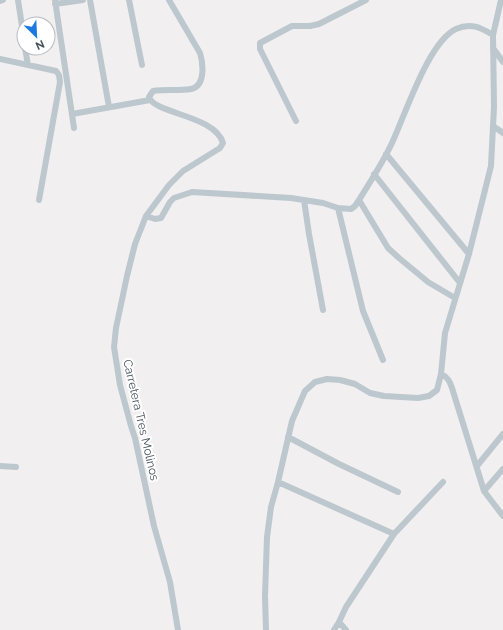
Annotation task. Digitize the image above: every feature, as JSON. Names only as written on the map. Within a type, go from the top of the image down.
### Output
[{"type":"street","points":[[18,0],[20,16]]},
{"type":"street","points":[[74,128],[55,2],[84,0]]},
{"type":"street","points":[[90,0],[109,107]]},
{"type":"street","points":[[129,0],[142,65]]},
{"type":"street","points":[[72,114],[150,100],[149,97],[153,91],[192,89],[198,84],[202,77],[202,62],[200,53],[169,0]]},
{"type":"street","points":[[296,121],[260,49],[260,43],[292,26],[310,26],[319,24],[366,0]]},
{"type":"street","points":[[266,630],[264,596],[267,537],[271,506],[292,421],[305,391],[315,382],[327,379],[340,380],[355,384],[370,393],[384,396],[418,398],[429,396],[437,390],[441,374],[445,332],[469,254],[491,166],[493,126],[493,35],[501,0]]},
{"type":"street","points":[[146,216],[157,219],[161,218],[174,198],[192,192],[304,200],[323,203],[338,208],[351,209],[359,200],[386,154],[421,73],[444,37],[456,29],[467,26],[479,27],[493,35]]},
{"type":"street","points":[[493,48],[503,62]]},
{"type":"street","points":[[26,56],[28,65]]},
{"type":"street","points":[[0,60],[56,71],[59,75],[60,82],[39,200]]},
{"type":"street","name":"Carretera Tres Molinos","points":[[150,100],[161,107],[202,122],[216,131],[223,143],[220,148],[183,172],[169,185],[146,216],[135,244],[127,276],[116,328],[114,346],[120,385],[135,438],[150,506],[170,582],[178,630]]},
{"type":"street","points":[[493,126],[503,133]]},
{"type":"street","points":[[386,154],[469,254]]},
{"type":"street","points":[[374,174],[460,283]]},
{"type":"street","points":[[304,200],[323,310]]},
{"type":"street","points":[[359,200],[388,248],[428,282],[455,298]]},
{"type":"street","points":[[338,208],[362,311],[383,360]]},
{"type":"street","points":[[441,374],[446,376],[450,382],[484,491],[503,516]]},
{"type":"street","points":[[477,466],[503,434]]},
{"type":"street","points":[[288,437],[339,464],[398,492]]},
{"type":"street","points":[[0,466],[16,467]]},
{"type":"street","points":[[484,491],[503,469]]},
{"type":"street","points":[[278,482],[394,534]]},
{"type":"street","points":[[334,630],[346,607],[394,534],[443,482]]},
{"type":"street","points":[[339,622],[346,630]]}]
